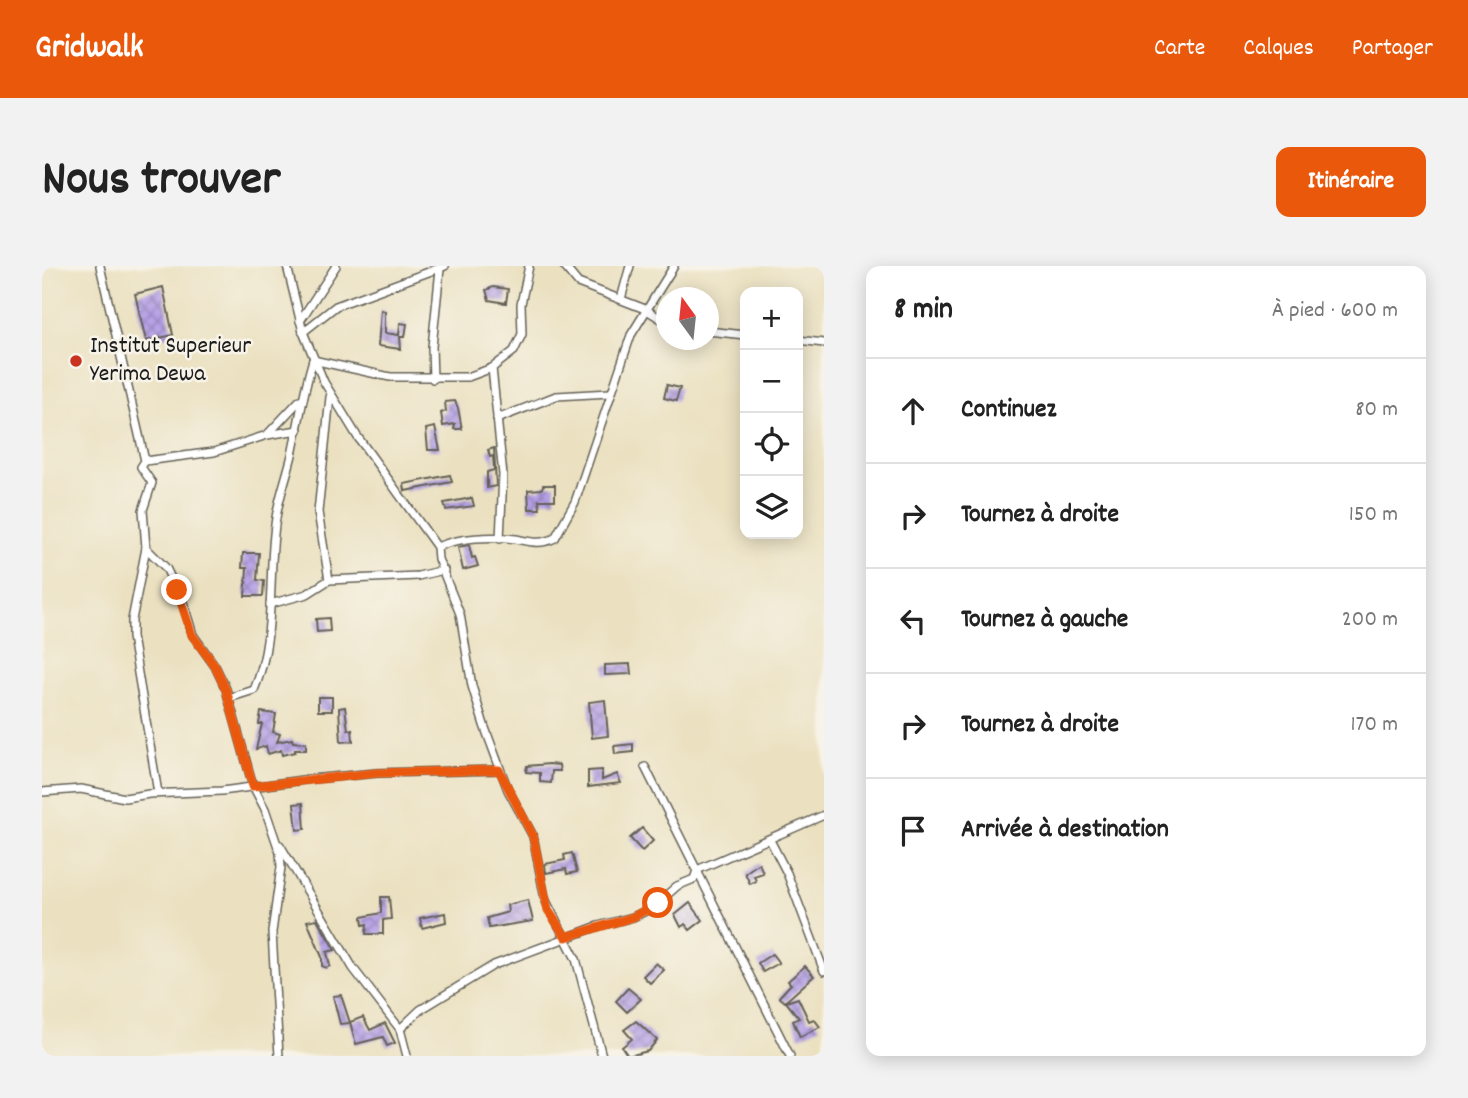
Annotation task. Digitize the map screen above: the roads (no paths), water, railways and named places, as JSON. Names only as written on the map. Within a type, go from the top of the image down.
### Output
[{"type":"street","points":[[100,266],[145,461],[141,467],[152,483],[143,510],[146,548],[132,620],[132,637],[158,793]]},
{"type":"street","points":[[287,266],[303,332],[313,360],[331,394],[437,547],[460,614],[472,686],[499,770],[533,836],[548,910],[566,937],[589,1001],[602,1056]]},
{"type":"street","points":[[300,321],[336,266]]},
{"type":"street","points":[[313,360],[390,377],[433,379],[468,377],[492,368],[514,351],[522,334],[521,304],[529,266]]},
{"type":"street","points":[[564,266],[578,283],[656,316]]},
{"type":"street","points":[[621,299],[630,266]]},
{"type":"street","points":[[437,547],[451,541],[500,539],[538,544],[555,538],[575,502],[631,335],[674,266]]},
{"type":"street","points":[[303,332],[336,306],[442,267],[432,347],[433,379]]},
{"type":"street","points":[[719,332],[740,334]]},
{"type":"street","points":[[803,341],[824,343]]},
{"type":"street","points":[[229,698],[247,694],[257,683],[270,604],[276,518],[298,430],[300,400],[313,360]]},
{"type":"street","points":[[492,368],[503,484],[500,539]]},
{"type":"street","points":[[497,419],[556,396],[610,393]]},
{"type":"street","points":[[330,580],[318,512],[331,394]]},
{"type":"street","points":[[267,435],[300,400]]},
{"type":"street","points":[[145,461],[214,452],[267,435],[298,430]]},
{"type":"street","points":[[146,548],[166,568],[184,605],[192,635],[215,666],[229,698],[253,786],[275,839],[281,863],[272,932],[278,1056]]},
{"type":"street","points":[[270,604],[307,594],[330,580],[418,576],[443,570]]},
{"type":"street","points":[[645,767],[790,1056]]},
{"type":"street","points":[[42,792],[81,789],[125,798],[158,793],[210,793],[377,773],[499,770]]},
{"type":"street","points":[[400,1029],[420,1010],[494,965],[566,937],[633,917],[652,908],[677,886],[694,879],[697,870],[824,815]]},
{"type":"street","points":[[275,839],[353,968],[400,1029],[407,1056]]},
{"type":"street","points":[[769,841],[787,873],[824,971]]},
{"type":"place","name":"Institut Superieur Yerima Dewa","points":[[76,361]]}]
